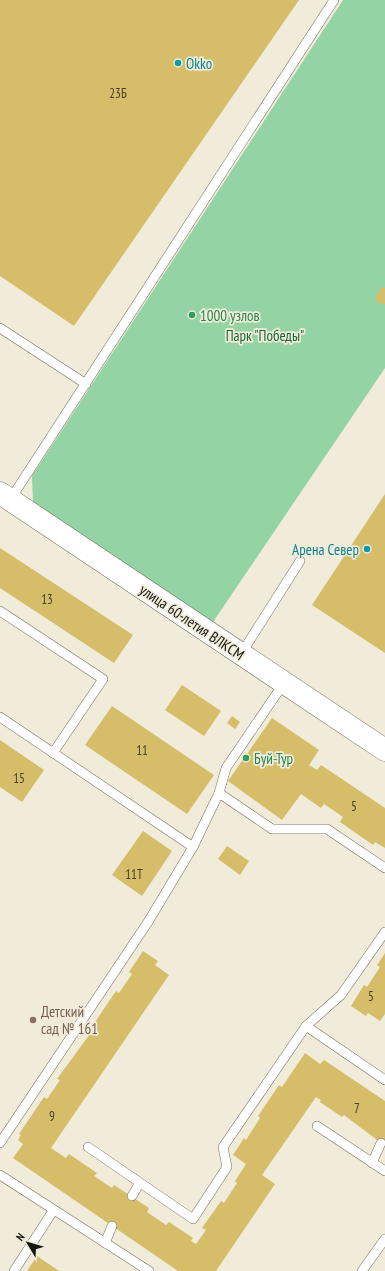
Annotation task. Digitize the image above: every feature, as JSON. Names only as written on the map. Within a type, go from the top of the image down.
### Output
[{"type":"street","name":"улица 60-летия ВЛКСМ","points":[[5,497],[385,749]]},
{"type":"lane","points":[[5,497],[86,384],[334,0]]},
{"type":"lane","points":[[0,328],[86,384]]},
{"type":"lane","points":[[241,654],[300,561]]},
{"type":"lane","points":[[0,611],[103,679],[53,753]]},
{"type":"lane","points":[[0,1142],[148,922],[192,847],[219,792],[226,768],[284,683]]},
{"type":"lane","points":[[0,717],[192,847]]},
{"type":"lane","points":[[219,792],[272,829],[327,829],[385,868]]},
{"type":"lane","points":[[88,1147],[139,1184],[192,1219],[227,1168],[223,1147],[306,1026],[341,995],[385,932]]},
{"type":"lane","points":[[306,1026],[385,1080]]},
{"type":"lane","points":[[317,1126],[385,1171]]},
{"type":"lane","points":[[372,1162],[381,1143]]},
{"type":"lane","points":[[0,1175],[53,1211],[149,1271]]},
{"type":"lane","points":[[132,1196],[139,1184]]},
{"type":"lane","points":[[14,1271],[53,1211]]},
{"type":"lane","points":[[105,1243],[112,1226]]},
{"type":"lane","points":[[362,1271],[385,1239]]},
{"type":"green space","name":"Парк \"Победы\"","points":[[343,0],[385,0],[385,368],[213,622],[33,503],[32,476]]},
{"type":"building","points":[[0,0],[299,0],[74,326],[0,276]]},
{"type":"building","points":[[381,287],[385,289],[385,305],[375,300]]},
{"type":"building","name":"Арена Север","points":[[385,494],[385,653],[312,605]]},
{"type":"building","points":[[0,548],[133,635],[114,663],[0,588]]},
{"type":"building","points":[[182,685],[221,711],[204,736],[165,710]]},
{"type":"building","points":[[112,706],[214,775],[187,814],[85,745]]},
{"type":"building","points":[[232,716],[240,722],[235,729],[227,723]]},
{"type":"building","points":[[272,718],[319,750],[309,765],[317,770],[321,765],[385,808],[385,848],[375,842],[373,845],[340,822],[343,817],[324,804],[321,808],[301,794],[282,820],[228,781]]},
{"type":"building","points":[[0,740],[44,770],[22,802],[0,787]]},
{"type":"building","points":[[143,831],[172,851],[142,896],[112,875]]},
{"type":"building","points":[[227,846],[249,861],[240,875],[218,859]]},
{"type":"building","points":[[143,951],[158,961],[155,965],[169,975],[51,1148],[66,1158],[69,1154],[97,1173],[94,1176],[112,1188],[114,1185],[149,1208],[147,1212],[166,1225],[169,1222],[193,1238],[191,1241],[196,1244],[206,1230],[202,1228],[221,1201],[224,1203],[237,1183],[235,1181],[246,1164],[233,1155],[244,1138],[246,1140],[260,1118],[258,1116],[279,1085],[282,1087],[305,1053],[320,1064],[324,1060],[385,1101],[385,1146],[344,1115],[342,1117],[320,1102],[321,1100],[316,1097],[262,1175],[275,1184],[216,1271],[178,1271],[13,1158],[23,1144],[18,1140],[21,1135],[19,1134],[44,1097],[47,1099],[60,1080],[57,1079],[95,1027],[93,1025],[116,991],[119,993],[132,974],[129,972]]},
{"type":"building","points":[[385,953],[385,1014],[380,1021],[368,1013],[366,1016],[351,1006],[364,985],[367,987],[380,967],[377,965]]},
{"type":"building","points":[[37,1256],[59,1271],[27,1271]]},
{"type":"place","name":"Okko","points":[[178,63]]},
{"type":"place","name":"1000 узлов","points":[[192,315]]},
{"type":"place","name":"Арена Север","points":[[367,549]]},
{"type":"place","name":"Буй-Тур","points":[[246,758]]},
{"type":"place","name":"Детский сад № 161","points":[[33,1020]]}]
